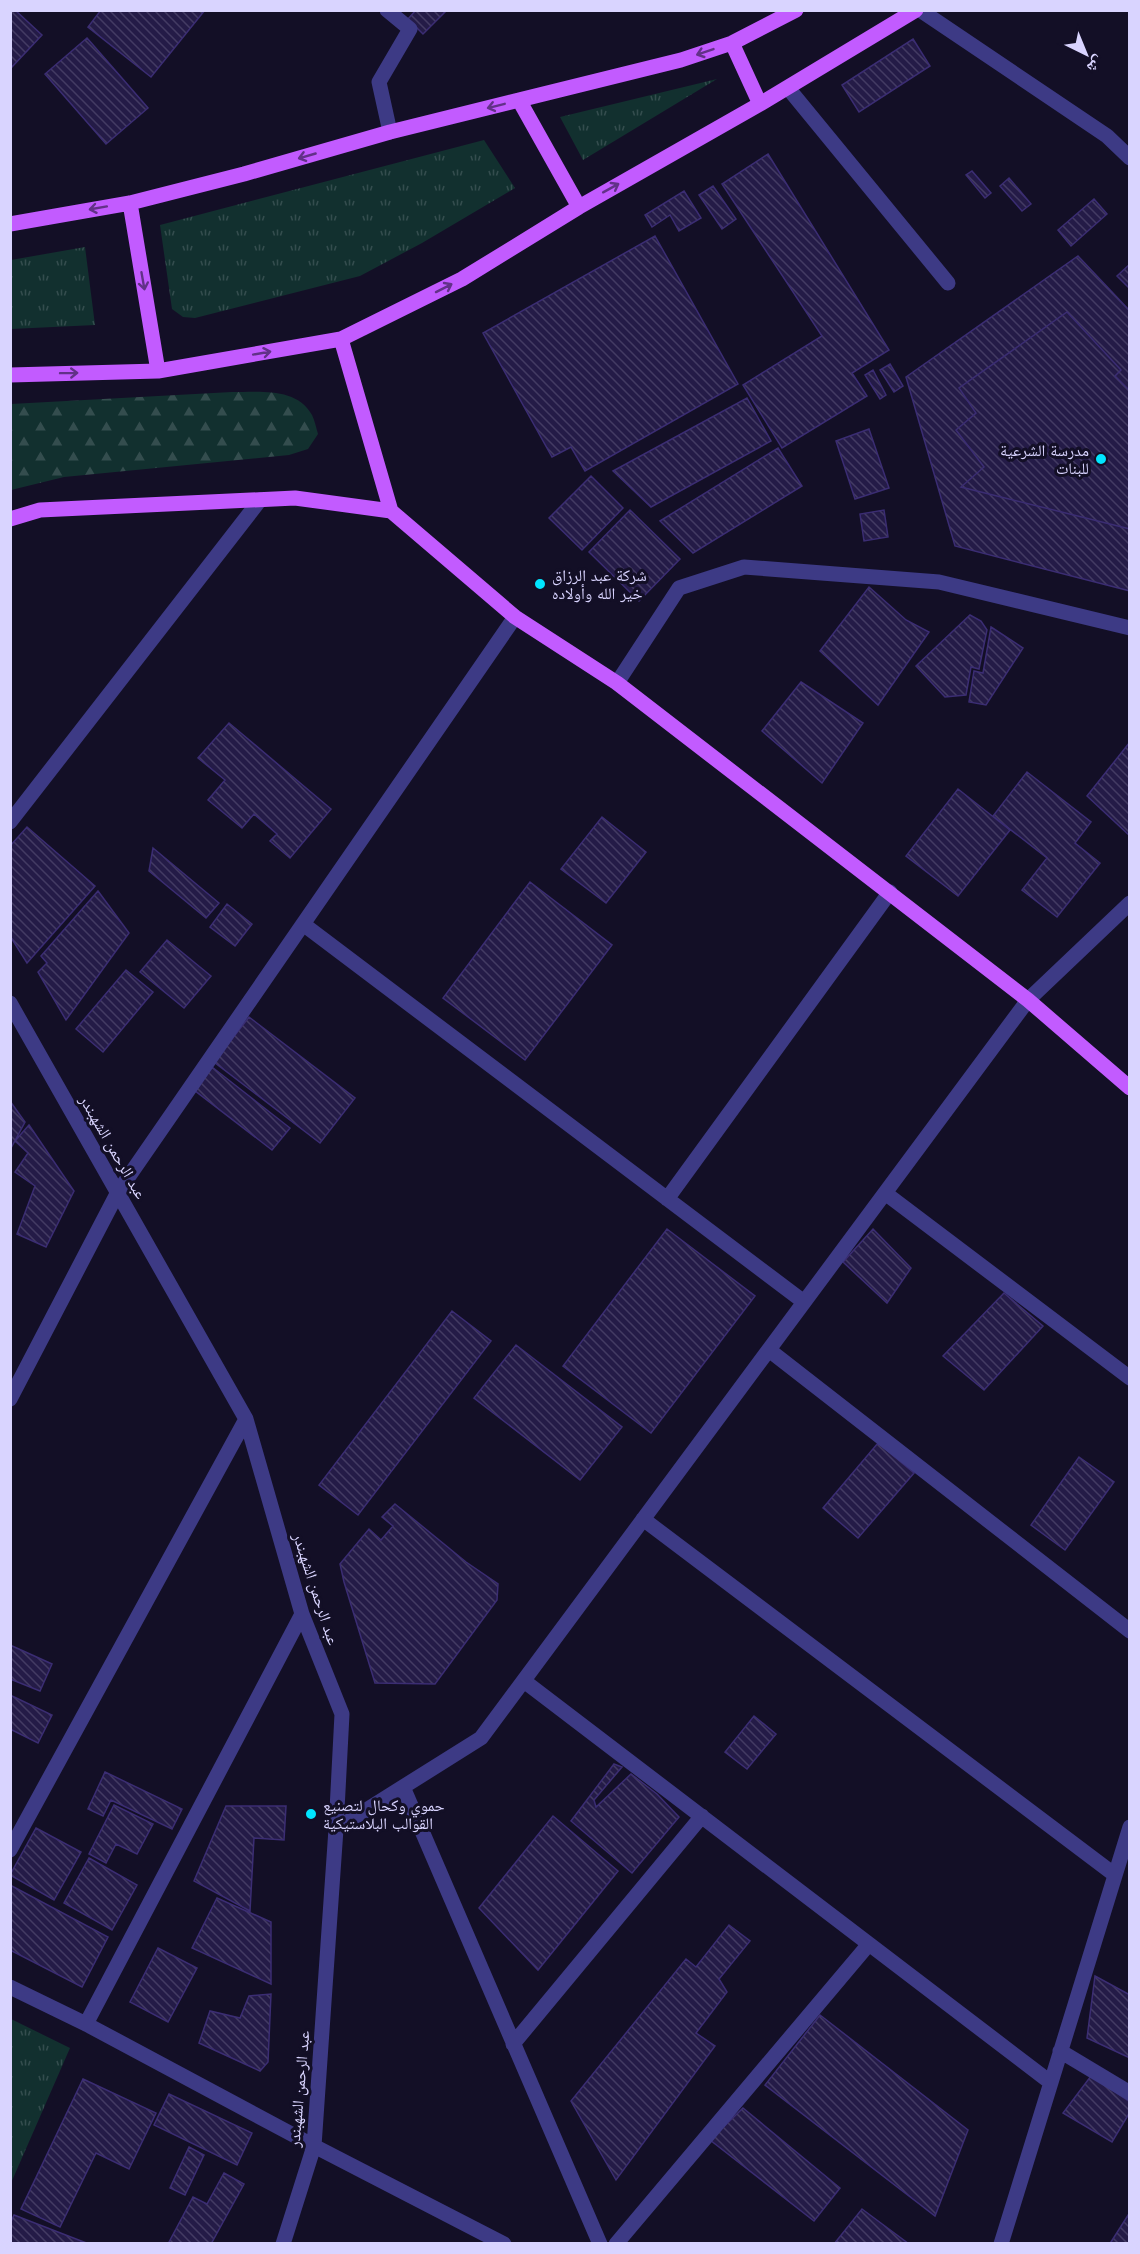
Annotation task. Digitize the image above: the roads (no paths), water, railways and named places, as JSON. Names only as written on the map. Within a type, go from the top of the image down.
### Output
[{"type":"main road","points":[[10,224],[130,202],[244,174],[390,132],[681,60],[732,43],[796,10]]},
{"type":"main road","points":[[10,375],[158,371],[341,339],[462,279],[579,207],[788,88],[918,10]]},
{"type":"main road","points":[[732,43],[760,104]]},
{"type":"main road","points":[[519,100],[579,207]]},
{"type":"main road","points":[[130,202],[158,371]]},
{"type":"main road","points":[[341,339],[391,511]]},
{"type":"main road","points":[[10,519],[40,510],[295,498],[391,511],[515,617],[617,682],[1028,999],[1130,1088]]},
{"type":"street","points":[[387,10],[410,29],[379,82],[390,132]]},
{"type":"street","points":[[918,10],[1107,136],[1130,158]]},
{"type":"street","points":[[788,88],[948,283]]},
{"type":"street","points":[[10,822],[261,500]]},
{"type":"street","points":[[617,682],[679,588],[744,567],[939,582],[1130,627]]},
{"type":"street","points":[[10,1399],[117,1192],[515,617]]},
{"type":"street","points":[[667,1199],[890,892]]},
{"type":"street","points":[[336,1829],[481,1738],[1028,999],[1130,903]]},
{"type":"street","points":[[303,924],[804,1302]]},
{"type":"street","name":"عبد الرحمن الشهبندر","points":[[13,1015],[246,1419],[302,1614],[342,1714],[314,2146],[283,2244]]},
{"type":"street","points":[[885,1193],[1130,1378]]},
{"type":"street","points":[[768,1350],[1130,1630]]},
{"type":"street","points":[[10,1850],[246,1419]]},
{"type":"street","points":[[643,1520],[1115,1875]]},
{"type":"street","points":[[86,2024],[302,1614]]},
{"type":"street","points":[[524,1681],[1050,2082]]},
{"type":"street","points":[[403,1787],[600,2244]]},
{"type":"street","points":[[513,2044],[702,1816]]},
{"type":"street","points":[[1000,2244],[1128,1837]]},
{"type":"street","points":[[616,2244],[869,1944]]},
{"type":"street","points":[[10,1987],[86,2024],[504,2244]]},
{"type":"street","points":[[1060,2051],[1130,2093]]},
{"type":"place","name":"مدرسة الشرعية للبنات","points":[[1101,459]]},
{"type":"place","name":"شركة عبد الرزاق خير الله وأولاده","points":[[540,584]]},
{"type":"place","name":"حموي وكحال لتصنيع القوالب البلاستيكية","points":[[311,1814]]}]
